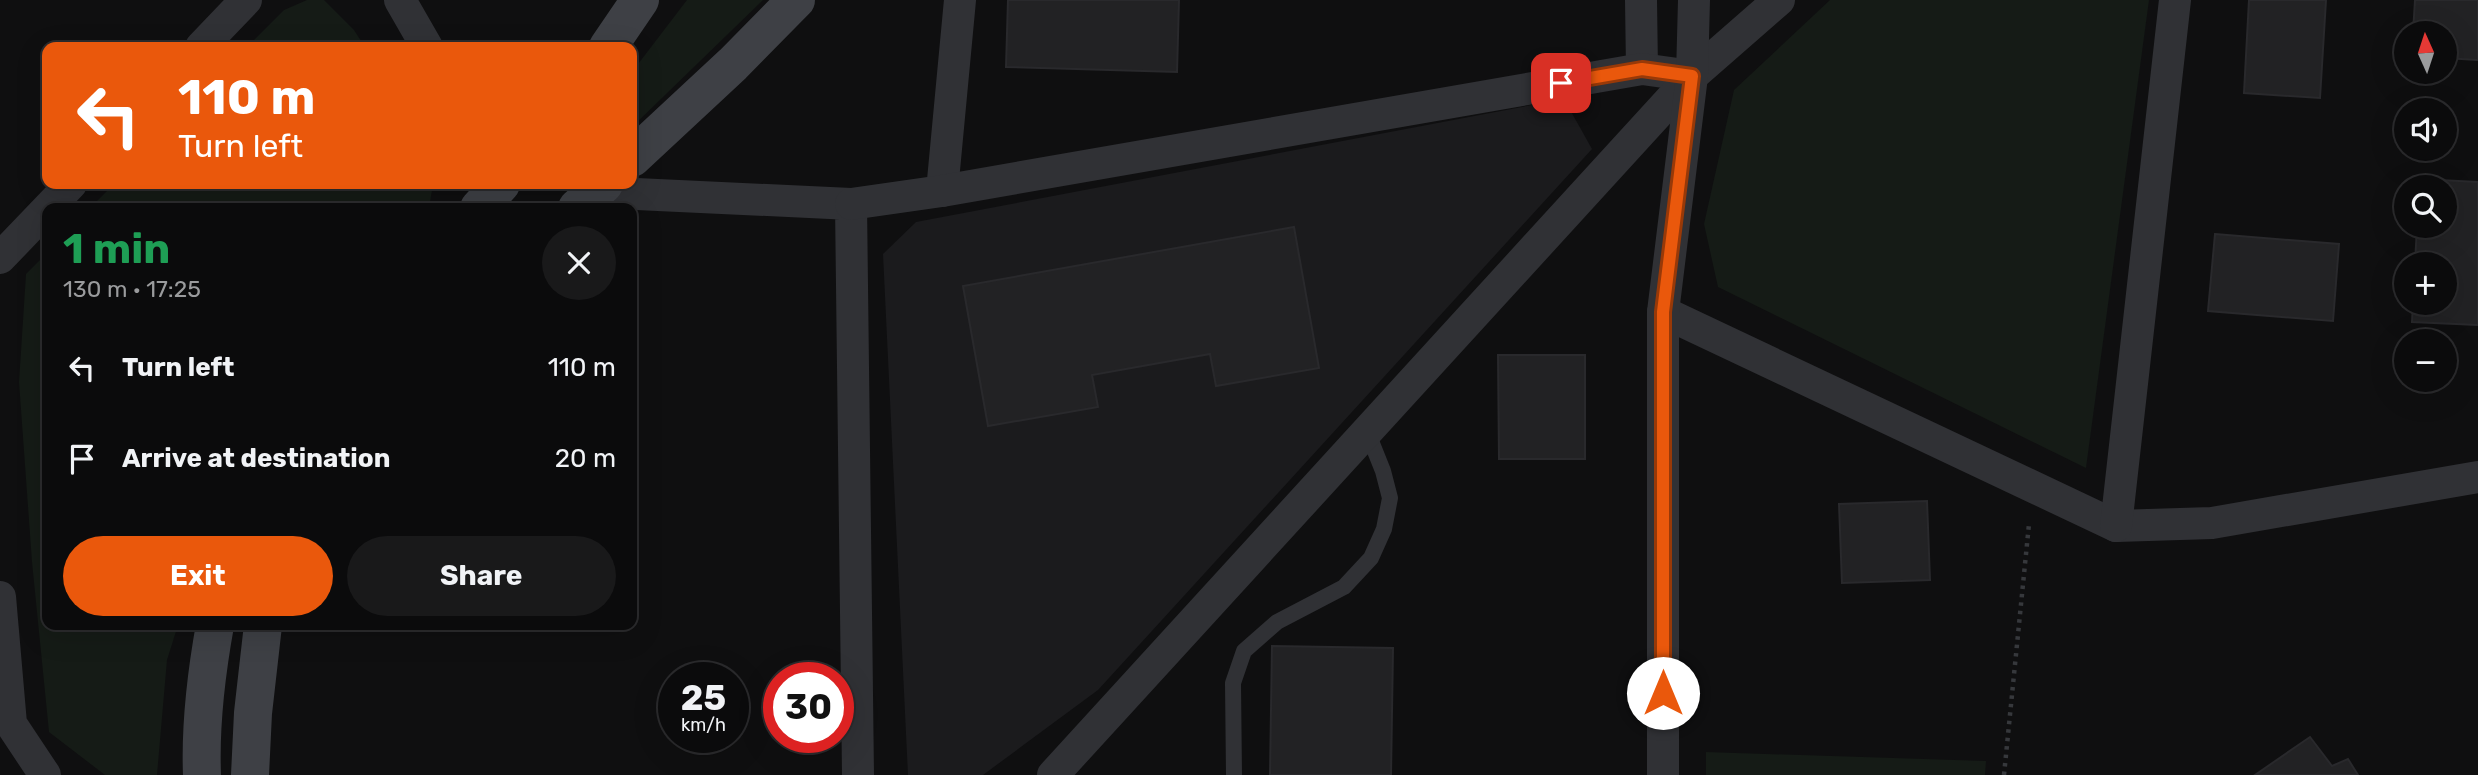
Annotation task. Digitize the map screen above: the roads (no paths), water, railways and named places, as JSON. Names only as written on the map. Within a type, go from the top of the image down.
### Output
[{"type":"main road","points":[[611,42],[640,0]]},
{"type":"main road","points":[[637,153],[733,64],[796,0]]},
{"type":"main road","points":[[484,203],[496,189]]},
{"type":"main road","points":[[202,775],[205,683],[214,630]]},
{"type":"main road","points":[[250,775],[253,713],[262,630]]},
{"type":"street","points":[[206,42],[246,0]]},
{"type":"street","points":[[400,0],[424,42]]},
{"type":"street","points":[[942,191],[960,0]]},
{"type":"street","points":[[1642,0],[1642,69]]},
{"type":"street","points":[[1663,775],[1663,312],[1692,76],[1694,0]]},
{"type":"street","points":[[1053,775],[1692,76],[1779,0]]},
{"type":"street","points":[[2116,526],[2175,0]]},
{"type":"street","points":[[592,195],[850,204],[942,191],[1642,69],[1692,76]]},
{"type":"street","points":[[53,203],[66,189]]},
{"type":"street","points":[[850,204],[858,775]]},
{"type":"street","points":[[0,258],[42,214]]},
{"type":"street","points":[[1663,312],[2116,526],[2212,523],[2478,477]]},
{"type":"street","points":[[0,597],[6,719],[28,775]]},
{"type":"street","points":[[6,719],[45,775]]},
{"type":"lane","points":[[1234,775],[1233,683],[1244,651],[1277,622],[1344,587],[1371,558],[1384,529],[1390,498],[1383,471],[1367,431]]}]
